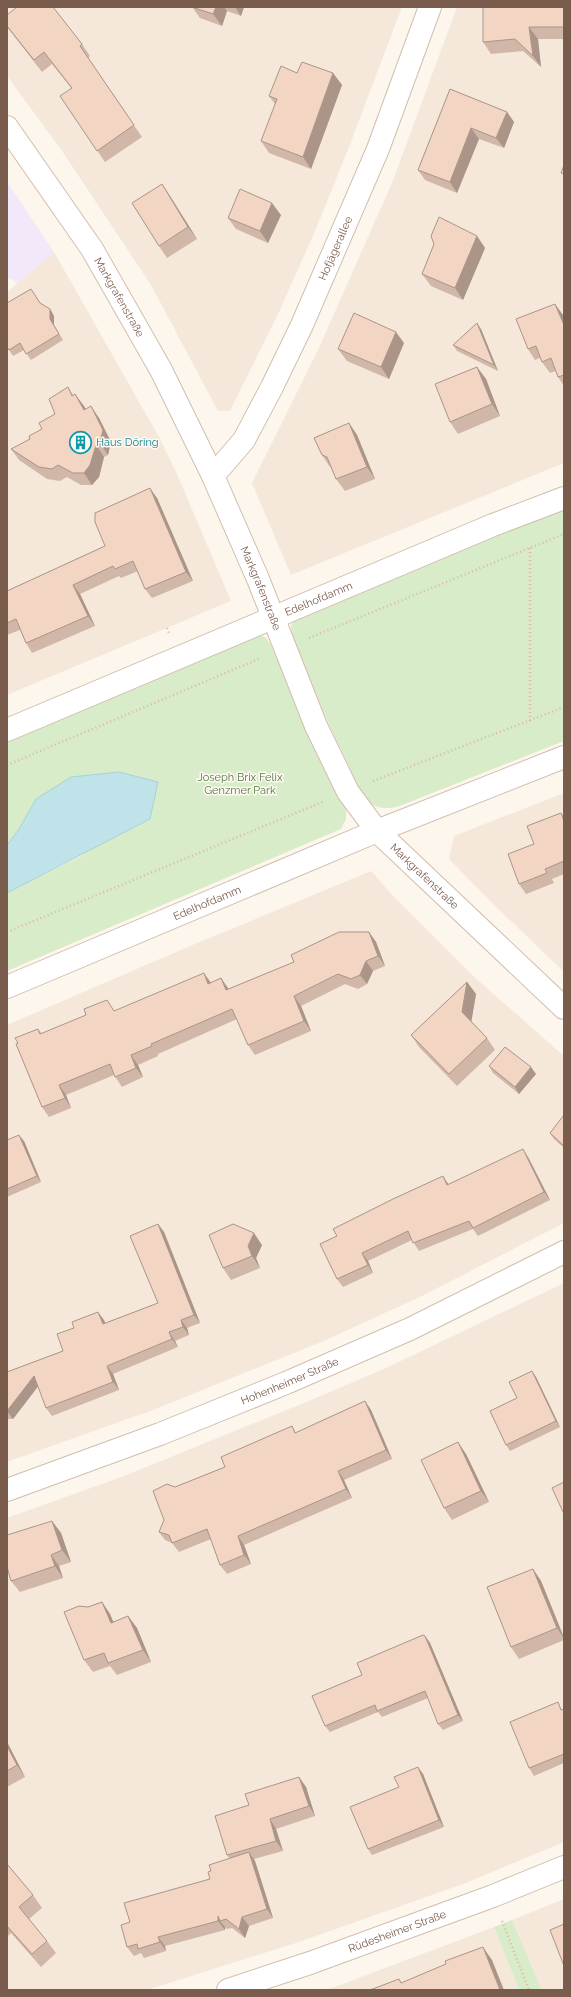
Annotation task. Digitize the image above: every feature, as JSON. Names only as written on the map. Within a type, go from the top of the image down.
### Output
[{"type":"street","name":"Hofjägerallee","points":[[213,476],[244,440],[302,325],[378,149],[430,7]]},
{"type":"street","name":"Markgrafenstraße","points":[[7,127],[92,249],[161,370],[213,476],[273,618],[316,726],[348,792],[377,831],[564,1008]]},
{"type":"street","name":"Edelhofdamm","points":[[7,730],[493,525],[564,498]]},
{"type":"street","name":"Edelhofdamm","points":[[7,987],[377,831],[564,757]]},
{"type":"street","name":"Hohenheimer Straße","points":[[7,1490],[160,1434],[286,1384],[410,1329],[564,1252]]},
{"type":"street","name":"Rüdesheimer Straße","points":[[228,1990],[310,1963],[492,1896],[564,1867]]},
{"type":"path","points":[[308,639],[564,534]]},
{"type":"path","points":[[530,548],[530,721]]},
{"type":"path","points":[[7,765],[268,655]]},
{"type":"path","points":[[366,784],[564,707]]},
{"type":"path","points":[[7,932],[332,798]]},
{"type":"path","points":[[492,1896],[529,1990]]},
{"type":"shaded area","points":[[7,7],[402,7],[316,229],[279,312],[230,411],[218,411],[151,285],[62,151],[7,76]]},
{"type":"shaded area","points":[[457,7],[564,7],[564,463],[291,575],[252,483],[318,350],[392,183]]},
{"type":"shaded area","points":[[7,182],[54,252],[18,283],[7,277]]},
{"type":"shaded area","points":[[54,252],[159,437],[177,474],[231,601],[7,695],[7,292]]},
{"type":"shaded area","points":[[564,793],[564,972],[492,903],[449,859],[454,836]]},
{"type":"shaded area","points":[[371,871],[395,898],[473,976],[564,1056],[564,1223],[422,1296],[326,1340],[153,1410],[7,1462],[7,1025],[183,949]]},
{"type":"shaded area","points":[[564,1283],[564,1842],[466,1883],[299,1942],[147,1990],[7,1990],[7,1518],[124,1476],[311,1400],[386,1368]]},
{"type":"shaded area","points":[[564,1899],[564,1990],[542,1990],[512,1920]]},
{"type":"shaded area","points":[[494,1927],[519,1990],[324,1990],[332,1988]]},
{"type":"green space","points":[[564,502],[564,741],[397,807],[381,808],[374,806],[364,796],[355,780],[311,683],[292,637],[291,627],[293,619]]},
{"type":"green space","name":"Joseph Brix Felix Genzmer Park","points":[[261,635],[267,639],[272,647],[304,724],[346,810],[346,819],[341,829],[7,971],[7,893],[83,855],[36,799],[19,829],[7,845],[7,735]]},
{"type":"green space","points":[[512,1920],[542,1990],[519,1990],[494,1927]]},
{"type":"water","points":[[119,772],[158,782],[150,819],[7,893],[7,845],[19,829],[36,799],[71,777]]},
{"type":"building","points":[[17,7],[53,7],[82,44],[80,46],[134,125],[97,151],[60,96],[72,88],[44,52],[34,60],[7,26],[7,15]]},
{"type":"building","points":[[192,7],[216,7],[213,14]]},
{"type":"building","points":[[483,7],[564,7],[564,27],[529,27],[533,56],[515,39],[483,42]]},
{"type":"building","points":[[302,62],[333,73],[303,157],[261,141],[277,99],[269,96],[281,66],[297,73]]},
{"type":"building","points":[[450,89],[507,112],[496,138],[471,128],[450,182],[418,170]]},
{"type":"building","points":[[564,165],[564,174],[561,173]]},
{"type":"building","points":[[162,184],[188,227],[159,246],[132,203]]},
{"type":"building","points":[[240,189],[272,203],[260,231],[228,218]]},
{"type":"building","points":[[439,217],[477,236],[455,288],[422,274],[434,244],[431,236]]},
{"type":"building","points":[[31,289],[40,303],[50,309],[50,319],[59,334],[26,354],[20,343],[9,350],[7,347],[7,303]]},
{"type":"building","points":[[555,304],[564,325],[564,375],[558,377],[551,358],[542,362],[536,346],[528,349],[516,319]]},
{"type":"building","points":[[354,313],[396,332],[381,367],[338,349]]},
{"type":"building","points":[[477,323],[494,365],[453,345]]},
{"type":"building","points":[[477,367],[492,404],[450,422],[435,384]]},
{"type":"building","name":"Haus Döring","points":[[68,387],[72,396],[75,394],[84,410],[91,406],[103,430],[100,443],[96,445],[90,465],[84,473],[73,473],[58,465],[52,469],[39,467],[11,449],[30,439],[29,436],[42,429],[39,423],[55,414],[49,399]]},
{"type":"building","points":[[349,423],[367,467],[336,479],[327,457],[322,455],[314,438]]},
{"type":"building","points":[[150,488],[186,572],[145,589],[133,561],[115,569],[113,566],[73,585],[88,616],[26,643],[16,619],[7,623],[7,591],[105,546],[95,522],[95,513]]},
{"type":"building","points":[[561,813],[564,821],[564,861],[545,869],[547,873],[519,884],[508,854],[534,844],[527,826]]},
{"type":"building","points":[[339,932],[369,932],[378,956],[366,961],[360,975],[351,979],[338,974],[294,996],[304,1021],[248,1045],[232,1009],[151,1044],[152,1046],[131,1055],[136,1068],[115,1077],[110,1064],[59,1085],[65,1098],[42,1107],[16,1044],[18,1043],[15,1038],[38,1029],[40,1034],[86,1015],[84,1009],[107,1000],[114,1011],[204,973],[208,984],[221,978],[226,990],[294,962],[291,955]]},
{"type":"building","points":[[467,982],[462,1012],[487,1038],[449,1074],[411,1035]]},
{"type":"building","points":[[505,1047],[531,1067],[515,1087],[489,1066]]},
{"type":"building","points":[[564,1115],[564,1146],[550,1133]]},
{"type":"building","points":[[19,1135],[37,1176],[7,1189],[7,1140]]},
{"type":"building","points":[[523,1149],[544,1192],[473,1228],[469,1221],[413,1243],[408,1231],[362,1253],[368,1265],[337,1279],[320,1244],[337,1236],[333,1229],[443,1176],[447,1185]]},
{"type":"building","points":[[158,1224],[194,1315],[181,1320],[183,1327],[169,1332],[172,1339],[107,1366],[113,1382],[46,1408],[34,1376],[7,1411],[7,1372],[63,1351],[57,1334],[74,1328],[72,1322],[98,1312],[103,1324],[158,1303],[130,1236]]},
{"type":"building","points":[[233,1224],[254,1233],[248,1246],[252,1256],[223,1268],[209,1235]]},
{"type":"building","points":[[532,1371],[556,1421],[506,1445],[490,1411],[517,1398],[509,1382]]},
{"type":"building","points":[[365,1401],[386,1450],[338,1471],[346,1489],[238,1536],[244,1555],[220,1565],[207,1529],[172,1543],[169,1535],[159,1532],[164,1520],[153,1491],[167,1484],[175,1487],[225,1467],[221,1457],[292,1426],[295,1433]]},
{"type":"building","points":[[458,1442],[481,1491],[444,1508],[421,1460]]},
{"type":"building","points":[[564,1482],[564,1514],[552,1488]]},
{"type":"building","points":[[52,1521],[62,1550],[51,1555],[55,1566],[11,1581],[7,1567],[7,1535]]},
{"type":"building","points":[[533,1569],[557,1628],[511,1647],[487,1587]]},
{"type":"building","points":[[102,1602],[111,1623],[128,1616],[143,1650],[108,1663],[104,1653],[84,1660],[64,1612],[79,1606],[88,1607]]},
{"type":"building","points":[[423,1635],[425,1636],[458,1715],[438,1724],[425,1691],[377,1711],[375,1705],[325,1726],[312,1696],[362,1675],[357,1663]]},
{"type":"building","points":[[558,1702],[561,1710],[564,1709],[564,1754],[529,1768],[510,1722]]},
{"type":"building","points":[[7,1746],[17,1765],[7,1771]]},
{"type":"building","points":[[418,1767],[439,1820],[368,1849],[350,1807],[399,1787],[394,1777]]},
{"type":"building","points":[[299,1777],[309,1806],[270,1819],[276,1841],[227,1855],[215,1816],[249,1805],[245,1794]]},
{"type":"building","points":[[249,1852],[267,1909],[242,1917],[239,1929],[226,1919],[220,1921],[218,1916],[218,1921],[158,1937],[160,1942],[138,1949],[137,1944],[127,1947],[121,1925],[130,1922],[124,1903],[210,1879],[208,1872],[211,1871],[209,1865]]},
{"type":"building","points":[[7,1864],[33,1895],[19,1907],[47,1941],[32,1954],[7,1926]]},
{"type":"building","points":[[564,1924],[564,1966],[550,1930]]},
{"type":"building","points":[[483,1947],[500,1990],[370,1990],[399,1979],[401,1983],[446,1964],[445,1961]]},
{"type":"place","name":"Haus Döring","points":[[80,442]]}]
